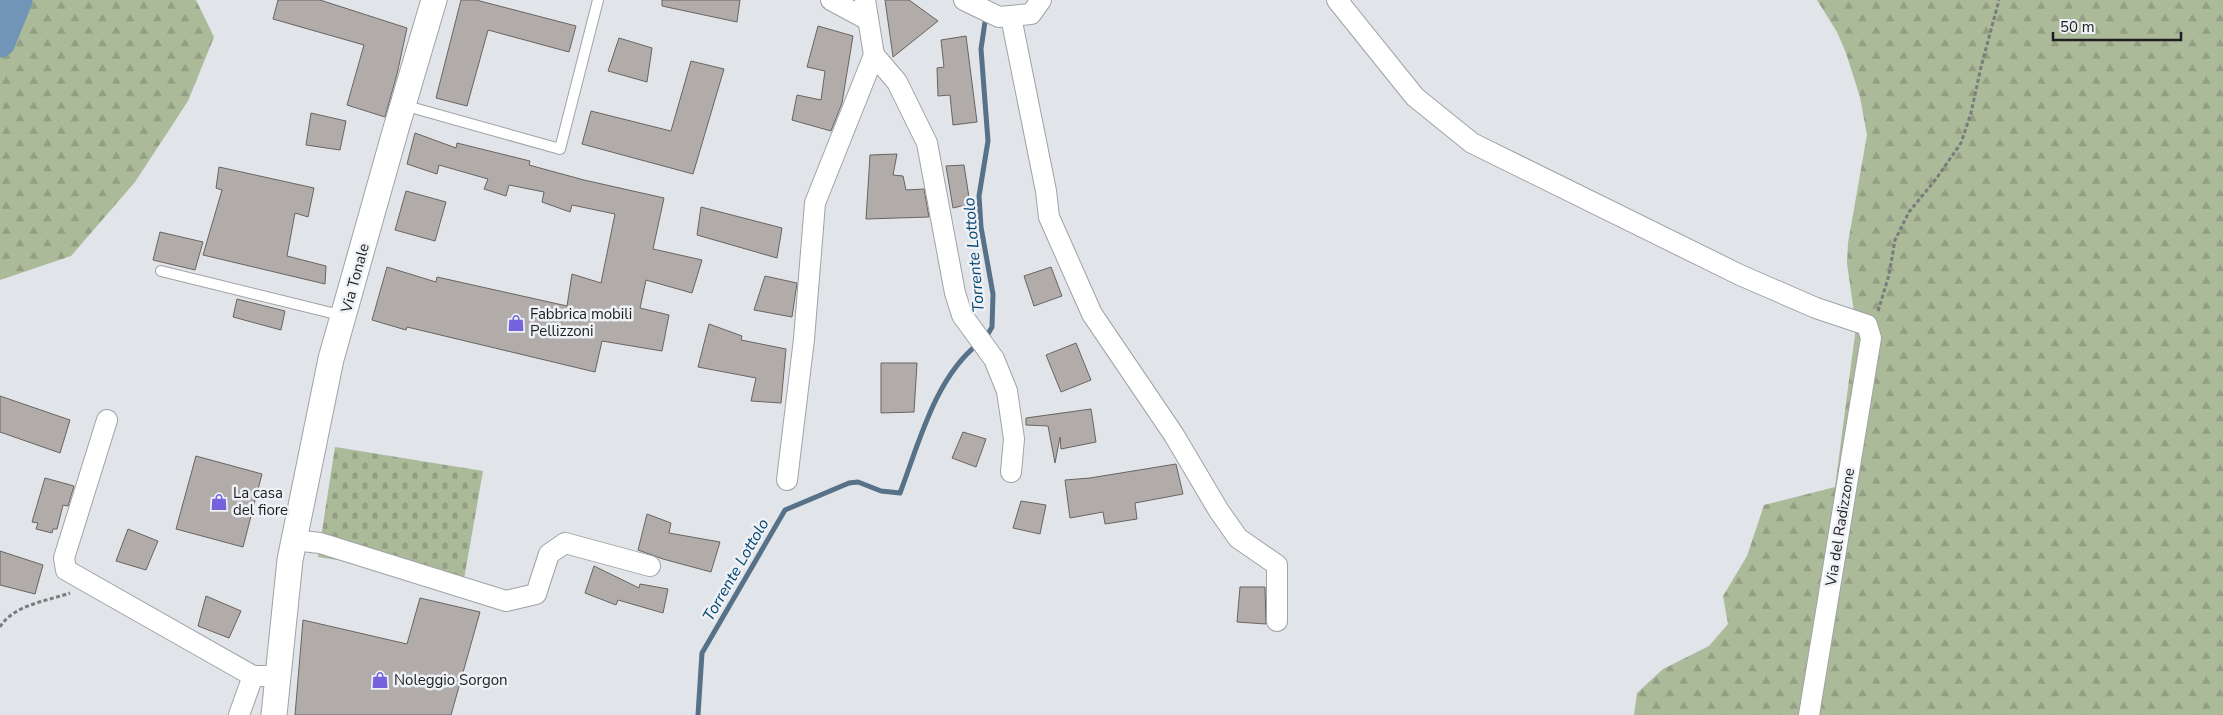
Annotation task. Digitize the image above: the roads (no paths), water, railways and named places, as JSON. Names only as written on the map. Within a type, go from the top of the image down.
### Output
[{"type":"street","name":"Via Tonale","points":[[274,715],[292,550],[332,359],[434,0]]},
{"type":"street","points":[[831,0],[868,20]]},
{"type":"street","points":[[866,0],[874,55],[897,82],[927,143],[955,293],[962,315],[994,359],[1007,391],[1014,439],[1011,472]]},
{"type":"street","points":[[971,3],[1005,17],[1031,14],[1041,0]]},
{"type":"street","name":"Via del Radizzone","points":[[1337,0],[1415,97],[1472,143],[1740,274],[1816,308],[1867,325],[1871,338],[1809,715]]},
{"type":"street","points":[[1005,17],[1050,217],[1092,314],[1174,435],[1238,538],[1277,565],[1276,621]]},
{"type":"street","points":[[787,480],[804,339],[815,203],[874,55]]},
{"type":"street","points":[[107,420],[64,558],[66,570],[253,676],[278,676]]},
{"type":"street","points":[[292,550],[320,542],[506,601],[536,594],[549,554],[564,543],[650,566]]},
{"type":"street","points":[[239,715],[253,676]]},
{"type":"lane","points":[[403,105],[560,149],[598,0]]},
{"type":"lane","points":[[161,271],[345,316]]},
{"type":"waterway","points":[[0,42],[17,0]]},
{"type":"waterway","name":"Torrente Lottolo","points":[[985,339],[992,327],[993,294],[981,227],[979,196],[988,141],[981,49],[986,15]]},
{"type":"waterway","name":"Torrente Lottolo","points":[[698,715],[702,653],[785,510],[849,483],[858,482],[881,491],[900,493],[939,393],[963,358],[978,344]]},
{"type":"place","name":"Fabbrica mobili Pellizzoni","points":[[516,323]]},
{"type":"place","name":"La casa del fiore","points":[[219,502]]},
{"type":"place","name":"Noleggio Sorgon","points":[[380,680]]}]
